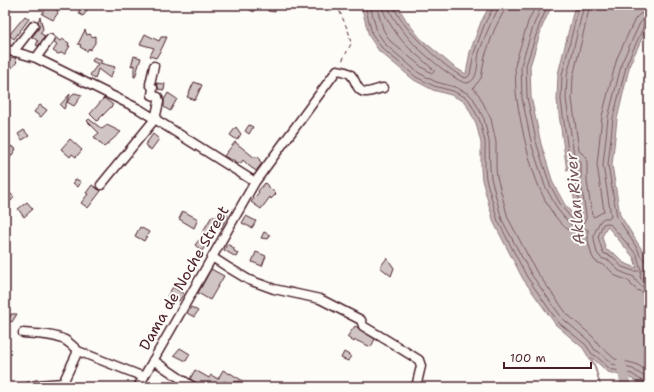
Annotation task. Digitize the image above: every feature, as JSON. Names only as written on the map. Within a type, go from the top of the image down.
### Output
[{"type":"street","points":[[34,25],[9,50],[36,58],[139,109],[255,182]]},
{"type":"street","points":[[36,58],[50,39]]},
{"type":"street","points":[[101,185],[155,119],[159,102],[158,97],[152,95],[153,89],[150,84],[154,66]]},
{"type":"street","points":[[337,70],[345,71],[351,74],[362,92],[383,88]]},
{"type":"street","name":"Dama de Noche Street","points":[[138,387],[255,182],[337,70]]},
{"type":"street","points":[[212,257],[249,280],[274,289],[320,299],[358,318],[361,320],[363,326],[419,360],[421,366],[416,387]]},
{"type":"street","points":[[23,333],[46,335],[62,339],[78,351],[144,377]]},
{"type":"street","points":[[29,387],[36,385],[62,385],[78,351]]},
{"type":"street","points":[[153,360],[193,387]]},
{"type":"path","points":[[337,5],[349,33],[351,44],[337,70]]},
{"type":"water","points":[[361,5],[397,5],[420,38],[454,67],[466,74],[470,52],[481,22],[490,5],[552,5],[542,27],[530,66],[531,97],[541,144],[553,183],[565,205],[577,219],[572,183],[573,163],[567,171],[557,100],[558,74],[575,5],[649,5],[649,23],[630,64],[617,119],[612,165],[620,215],[649,261],[649,270],[643,277],[649,279],[649,387],[630,378],[608,372],[591,357],[595,366],[601,387],[594,366],[583,348],[556,325],[523,279],[494,223],[482,180],[481,143],[476,123],[465,102],[451,95],[433,90],[414,80],[379,51],[369,36]],"holes":[[[607,226],[634,258],[637,268],[624,263],[615,254],[606,250],[602,237]]]},
{"type":"building","points":[[48,5],[55,5],[58,13],[53,20],[42,14]]},
{"type":"building","points":[[241,5],[250,5],[255,7],[254,12]]},
{"type":"building","points":[[268,5],[275,6],[275,12],[268,11]]},
{"type":"building","points":[[82,7],[86,7],[87,11],[83,16],[78,13]]},
{"type":"building","points":[[25,16],[29,19],[14,39],[9,35]]},
{"type":"building","points":[[40,17],[43,29],[40,33],[45,36],[38,46],[36,45],[38,41],[32,37],[39,28],[38,21]]},
{"type":"building","points":[[85,30],[87,35],[90,34],[92,37],[95,36],[95,43],[90,50],[89,48],[87,51],[78,44]]},
{"type":"building","points":[[145,34],[159,41],[161,37],[167,37],[156,58],[150,56],[154,48],[140,44]]},
{"type":"building","points":[[54,36],[60,41],[62,39],[69,43],[68,46],[70,46],[65,54],[58,54],[53,51],[57,45],[54,43]]},
{"type":"building","points":[[5,55],[16,58],[15,60],[17,62],[10,70],[7,68],[5,71]]},
{"type":"building","points":[[134,56],[141,58],[135,77],[134,65],[131,66]]},
{"type":"building","points":[[94,57],[102,61],[100,63],[115,67],[110,78],[98,69],[95,79],[90,75],[98,64],[92,61]]},
{"type":"building","points":[[194,82],[202,85],[195,100],[187,97]]},
{"type":"building","points":[[156,83],[165,84],[164,90],[158,89]]},
{"type":"building","points":[[74,93],[82,95],[74,106],[67,102]]},
{"type":"building","points":[[168,93],[177,99],[170,111],[164,107],[164,100]]},
{"type":"building","points":[[70,94],[64,109],[60,105]]},
{"type":"building","points":[[104,98],[113,105],[97,121],[90,114]]},
{"type":"building","points":[[40,105],[47,110],[41,117],[34,112]]},
{"type":"building","points":[[89,119],[102,129],[107,125],[121,132],[104,147],[94,137],[99,133],[87,121]]},
{"type":"building","points":[[249,125],[253,127],[249,134],[245,131]]},
{"type":"building","points":[[236,127],[241,134],[237,140],[230,135]]},
{"type":"building","points":[[24,130],[29,136],[22,140],[18,134]]},
{"type":"building","points":[[153,134],[159,139],[151,150],[145,145]]},
{"type":"building","points":[[70,139],[82,150],[76,157],[72,154],[70,157],[61,149]]},
{"type":"building","points":[[235,142],[255,158],[257,156],[260,159],[259,160],[262,163],[256,171],[243,160],[241,163],[237,164],[234,160],[224,156]]},
{"type":"building","points":[[11,146],[16,149],[10,158],[5,154]]},
{"type":"building","points":[[76,179],[81,182],[78,187],[73,183]]},
{"type":"building","points":[[265,183],[276,194],[271,199],[270,197],[261,209],[251,202]]},
{"type":"building","points":[[92,185],[101,191],[88,208],[81,203],[88,194],[86,193]]},
{"type":"building","points":[[10,193],[14,197],[11,201],[6,196]]},
{"type":"building","points":[[27,202],[33,209],[24,217],[18,209]]},
{"type":"building","points":[[220,210],[228,215],[221,229],[214,226],[209,235],[202,233],[212,216],[216,218]]},
{"type":"building","points":[[183,211],[198,219],[194,228],[179,219]]},
{"type":"building","points":[[246,216],[256,221],[252,228],[242,223]]},
{"type":"building","points":[[140,227],[149,232],[144,241],[135,236]]},
{"type":"building","points":[[264,232],[270,235],[268,239],[261,238]]},
{"type":"building","points":[[199,240],[206,245],[202,251],[195,245]]},
{"type":"building","points":[[227,244],[234,248],[234,251],[238,253],[236,257],[224,250]]},
{"type":"building","points":[[256,252],[266,256],[262,266],[252,262]]},
{"type":"building","points":[[387,258],[394,268],[391,276],[380,267]]},
{"type":"building","points":[[211,269],[224,276],[210,300],[198,293]]},
{"type":"building","points":[[173,287],[184,294],[179,301],[174,298],[173,300],[167,296]]},
{"type":"building","points":[[191,307],[198,311],[194,317],[187,313]]},
{"type":"building","points":[[11,314],[17,314],[12,322],[8,320]]},
{"type":"building","points":[[355,326],[375,339],[371,347],[355,340],[354,342],[347,337]]},
{"type":"building","points":[[180,348],[190,354],[186,361],[174,355]]},
{"type":"building","points":[[344,352],[351,356],[348,361],[341,358]]},
{"type":"building","points":[[195,370],[209,378],[211,375],[218,379],[223,370],[243,381],[233,382],[231,385],[224,381],[220,387],[208,387],[190,379]]},
{"type":"waterway","name":"Aklan River","points":[[621,363],[626,387]]}]
